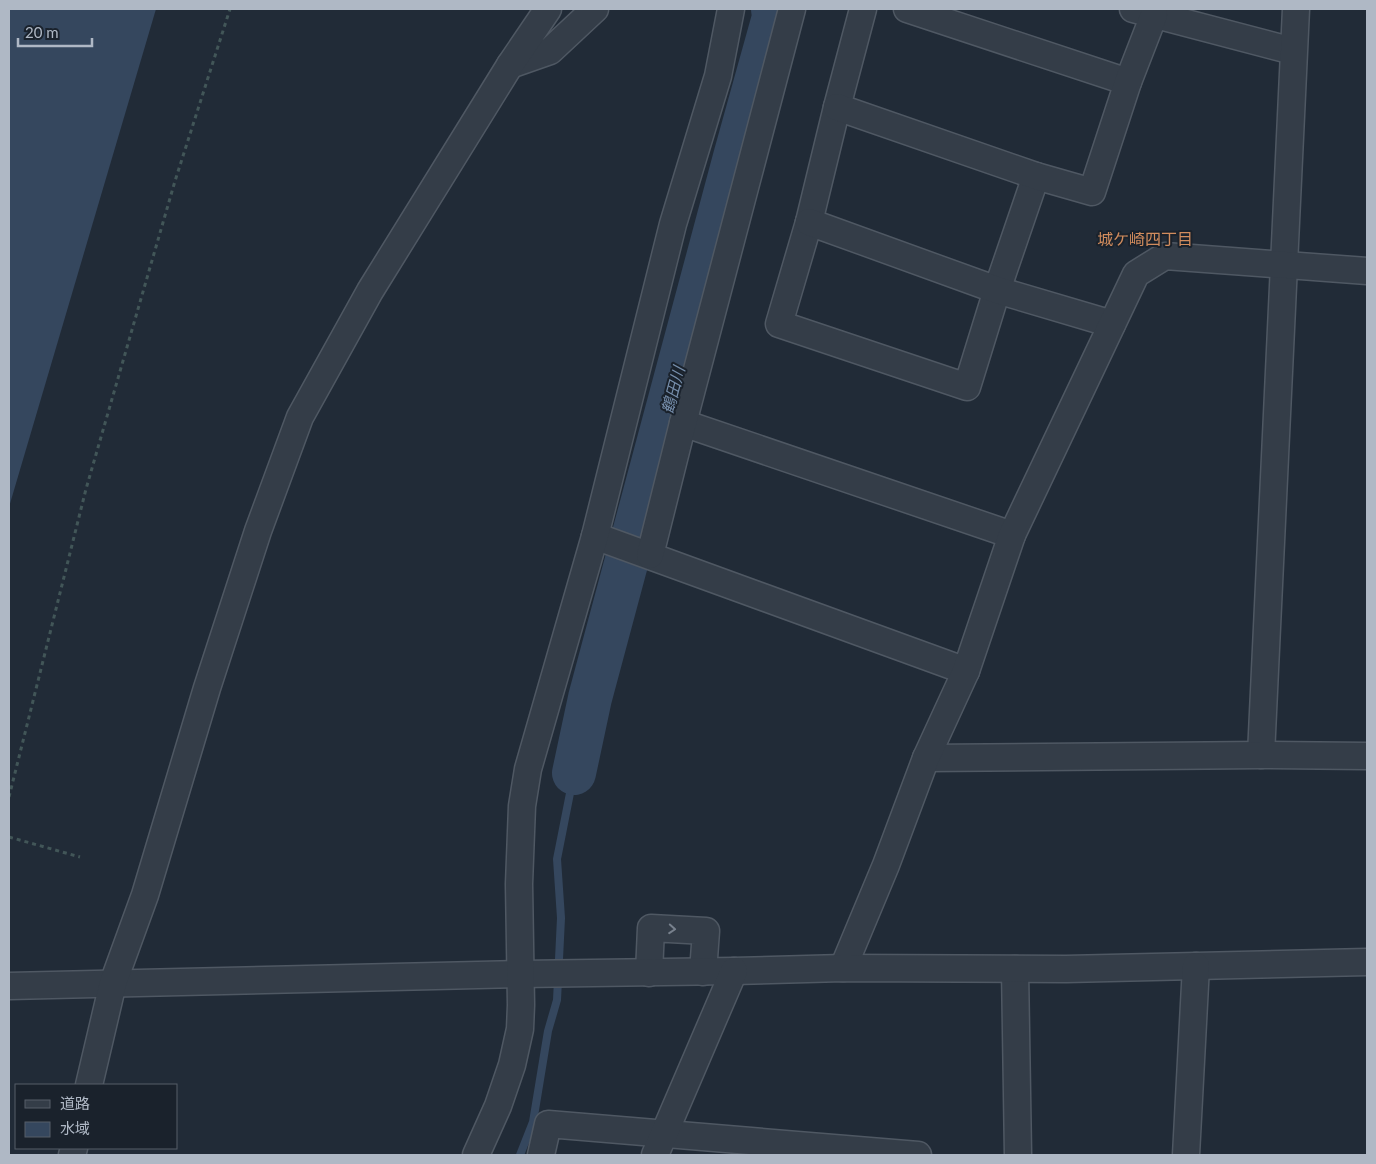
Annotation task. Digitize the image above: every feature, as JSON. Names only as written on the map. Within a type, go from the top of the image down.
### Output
[{"type":"street","points":[[89,1084],[101,984],[145,895],[258,531],[300,418],[370,291],[510,65],[548,9]]},
{"type":"street","points":[[510,65],[550,51],[595,9]]},
{"type":"street","points":[[476,1155],[498,1106],[512,1065],[520,1029],[519,884],[522,806],[528,769],[595,536],[673,224],[718,76],[731,9]]},
{"type":"street","points":[[650,555],[682,423],[792,9]]},
{"type":"street","points":[[863,9],[809,222],[779,324],[967,387],[997,290],[1036,176]]},
{"type":"street","points":[[907,9],[1128,82]]},
{"type":"street","points":[[1261,755],[1296,9]]},
{"type":"street","points":[[837,107],[1036,176],[1092,192],[1128,82],[1143,12],[1293,51]]},
{"type":"street","points":[[809,222],[997,290],[1112,324]]},
{"type":"street","points":[[843,968],[886,865],[926,758],[966,671],[1012,535],[1136,274],[1165,256],[1367,271]]},
{"type":"street","points":[[682,423],[1012,535]]},
{"type":"street","points":[[595,536],[966,671]]},
{"type":"street","points":[[926,758],[1367,756]]},
{"type":"street","points":[[649,973],[651,928],[706,931],[703,972]]},
{"type":"street","points":[[9,986],[843,968],[1066,969],[1367,962]]},
{"type":"street","points":[[1186,1155],[1196,966]]},
{"type":"street","points":[[1015,969],[1018,1155]]},
{"type":"street","points":[[660,1145],[734,971]]},
{"type":"street","points":[[540,1155],[548,1124],[660,1145],[918,1155]]},
{"type":"path","points":[[9,796],[89,480],[175,181],[230,9]]},
{"type":"path","points":[[9,837],[80,857]]},
{"type":"water","points":[[9,9],[156,9],[9,507]]},
{"type":"waterway","name":"鶴田川","points":[[574,773],[590,698],[774,17],[773,9]]},
{"type":"waterway","points":[[520,1155],[533,1122],[548,1031],[557,1000],[561,918],[557,859],[574,773]]},
{"type":"district","name":"城ケ崎四丁目","points":[[1145,239]]}]
